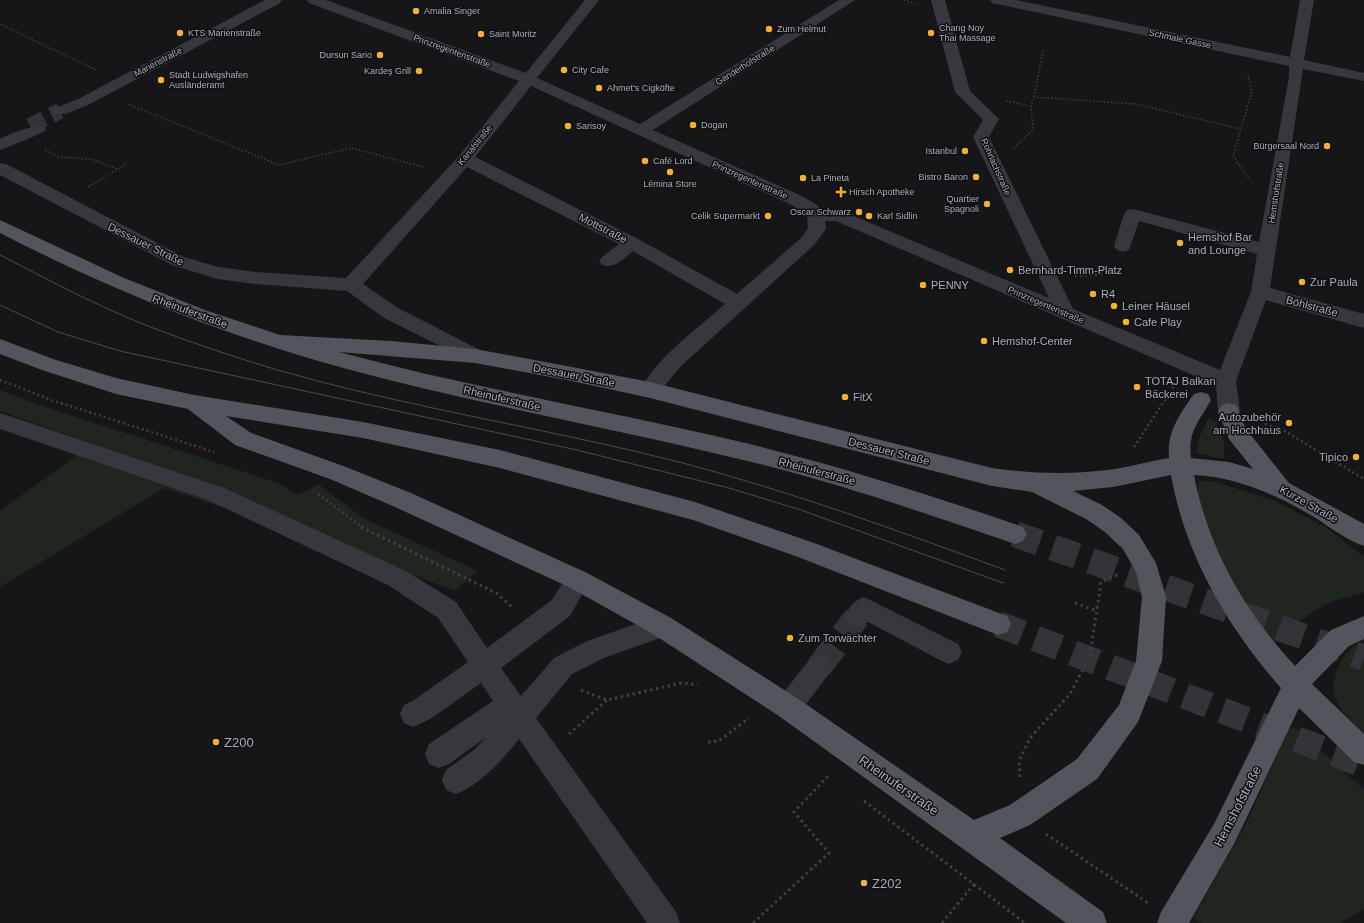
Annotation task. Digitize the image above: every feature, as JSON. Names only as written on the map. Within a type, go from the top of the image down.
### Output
[{"type":"main road","name":"Rheinuferstraße","points":[[8,230],[122,285],[197,314],[278,342],[376,369],[742,451],[870,486],[1015,534]]},
{"type":"main road","points":[[278,342],[391,348],[475,356]]},
{"type":"main road","points":[[0,346],[49,365],[116,386],[194,403],[277,415],[363,430],[500,459],[695,511],[806,550],[998,624]]},
{"type":"main road","name":"Dessauer Straße","points":[[475,356],[650,390],[992,477],[1036,483],[1114,478],[1166,467],[1180,466]]},
{"type":"main road","points":[[1200,400],[1180,434],[1180,466],[1189,507],[1201,545],[1220,585],[1256,639],[1296,685],[1341,732],[1364,752]]},
{"type":"main road","name":"Rheinuferstraße","points":[[194,403],[243,439],[338,473],[403,500],[578,580],[662,626],[788,707],[972,836],[1092,923]]},
{"type":"main road","points":[[1229,411],[1237,433],[1280,487]]},
{"type":"main road","name":"Kurze Straße","points":[[1180,466],[1234,472],[1280,487],[1308,501],[1364,536]]},
{"type":"main road","points":[[972,836],[1020,815],[1087,769],[1129,713],[1149,661],[1154,597],[1148,570],[1131,542],[1113,524],[1094,512],[1036,483]]},
{"type":"main road","name":"Hemshofstraße","points":[[1172,922],[1224,834],[1296,685],[1304,674],[1340,638],[1364,627]]},
{"type":"street","name":"Marienstraße","points":[[64,113],[275,0]]},
{"type":"street","name":"Prinzregentenstraße","points":[[314,0],[527,79],[798,201],[811,210],[816,216],[838,216],[1226,381]]},
{"type":"street","name":"Kanalstraße","points":[[351,285],[451,174],[592,0]]},
{"type":"street","name":"Ganderhofstraße","points":[[642,130],[848,0]]},
{"type":"street","name":"Rohrlachstraße","points":[[938,0],[964,92],[991,119],[981,137],[1066,313]]},
{"type":"street","name":"Schmale Gasse","points":[[997,0],[1364,77]]},
{"type":"street","name":"Hemshofstraße","points":[[1229,411],[1226,381],[1260,292],[1296,77],[1296,63],[1306,0]]},
{"type":"street","points":[[0,145],[29,131]]},
{"type":"street","name":"Mottstraße","points":[[464,158],[632,243],[738,304]]},
{"type":"street","name":"Dessauer Straße","points":[[0,168],[178,261],[211,271],[256,278],[351,285],[391,313],[475,356]]},
{"type":"street","points":[[1123,246],[1133,214],[1266,250]]},
{"type":"street","points":[[650,390],[673,362],[808,241],[817,229],[816,216]]},
{"type":"street","points":[[608,261],[632,243]]},
{"type":"street","name":"Böhlstraße","points":[[1260,292],[1364,320]]},
{"type":"street","points":[[1200,400],[1226,381]]},
{"type":"street","points":[[0,421],[216,494],[286,524],[397,578],[447,610],[546,756],[665,923]]},
{"type":"street","points":[[413,714],[423,709],[485,665],[561,608],[578,580]]},
{"type":"street","points":[[857,617],[864,608],[949,652]]},
{"type":"street","points":[[439,754],[515,711],[563,666],[596,649],[662,626]]},
{"type":"street","points":[[788,707],[819,667]]},
{"type":"street","points":[[456,780],[484,760],[515,711]]},
{"type":"path","points":[[0,24],[119,83]]},
{"type":"path","points":[[990,155],[1007,154],[1033,130],[1031,106],[1043,51]]},
{"type":"path","points":[[1254,54],[1248,78],[1252,92],[1233,156],[1253,184],[1276,190]]},
{"type":"path","points":[[99,93],[279,165],[351,148],[451,174]]},
{"type":"path","points":[[1034,97],[1136,104],[1240,129]]},
{"type":"path","points":[[41,148],[59,157],[91,160],[117,170]]},
{"type":"path","points":[[64,202],[126,164]]},
{"type":"path","points":[[1129,454],[1174,389],[1180,362]]},
{"type":"path","points":[[1148,570],[1128,570],[1101,582],[1090,656],[1070,694],[1030,738],[1019,761],[1020,815],[1172,922]]},
{"type":"path","points":[[1075,603],[1097,611]]},
{"type":"path","points":[[546,756],[607,700]]},
{"type":"path","points":[[708,742],[719,741],[749,718]]},
{"type":"path","points":[[753,923],[829,854],[794,812],[829,775]]},
{"type":"path","points":[[942,923],[975,883]]},
{"type":"shaded area","points":[[0,390],[40,405],[278,483],[298,495],[318,484],[363,518],[478,571],[455,591],[310,537],[164,488],[0,587],[0,511],[92,444],[0,411]]},
{"type":"shaded area","points":[[1208,419],[1216,422],[1224,442],[1224,459],[1196,453],[1200,436]]},
{"type":"shaded area","points":[[1199,481],[1213,481],[1275,501],[1324,526],[1364,557],[1364,592],[1328,603],[1297,622],[1280,641],[1270,642],[1233,586],[1222,564],[1204,517],[1198,490]]},
{"type":"shaded area","points":[[1364,641],[1364,738],[1349,720],[1336,700],[1334,683],[1343,657],[1349,650]]},
{"type":"shaded area","points":[[1290,727],[1298,729],[1364,790],[1364,909],[1341,923],[1202,923],[1193,918],[1245,826]]},
{"type":"tunnel","points":[[30,126],[60,111]]},
{"type":"tunnel","points":[[1015,534],[1364,658]]},
{"type":"tunnel","points":[[819,667],[857,617]]},
{"type":"tunnel","points":[[998,624],[1364,765]]},
{"type":"tram line","points":[[0,255],[110,310],[179,338],[258,364],[324,383],[426,407],[581,439],[724,474],[805,499],[1005,570]]},
{"type":"tram line","points":[[0,305],[58,332],[120,351],[577,450],[729,488],[801,510],[1003,583]]},
{"type":"place","name":"Amalia Singer","points":[[416,11]]},
{"type":"place","name":"Zum Helmut","points":[[769,29]]},
{"type":"place","name":"KTS Marienstraße","points":[[180,33]]},
{"type":"place","name":"Chang Noy Thai Massage","points":[[931,33]]},
{"type":"place","name":"Saint Moritz","points":[[481,34]]},
{"type":"place","name":"Dursun Sario","points":[[380,55]]},
{"type":"place","name":"City Cafe","points":[[564,70]]},
{"type":"place","name":"Kardeş Grill","points":[[419,71]]},
{"type":"place","name":"Stadt Ludwigshafen Ausländeramt","points":[[161,80]]},
{"type":"place","name":"Ahmet's Cigköfte","points":[[599,88]]},
{"type":"place","name":"Dogan","points":[[693,125]]},
{"type":"place","name":"Sarisoy","points":[[568,126]]},
{"type":"place","name":"Bürgersaal Nord","points":[[1327,146]]},
{"type":"place","name":"Istanbul","points":[[965,151]]},
{"type":"place","name":"Café Lord","points":[[645,161]]},
{"type":"place","name":"Lémina Store","points":[[670,172]]},
{"type":"place","name":"Bistro Baron","points":[[976,177]]},
{"type":"place","name":"La Pineta","points":[[803,178]]},
{"type":"place","name":"Hirsch Apotheke","points":[[841,192]]},
{"type":"place","name":"Quartier Spagnoli","points":[[987,204]]},
{"type":"place","name":"Oscar Schwarz","points":[[859,212]]},
{"type":"place","name":"Celik Supermarkt","points":[[768,216]]},
{"type":"place","name":"Karl Sidlin","points":[[869,216]]},
{"type":"place","name":"Hemshof Bar and Lounge","points":[[1180,243]]},
{"type":"place","name":"Bernhard-Timm-Platz","points":[[1010,270]]},
{"type":"place","name":"Zur Paula","points":[[1302,282]]},
{"type":"place","name":"PENNY","points":[[923,285]]},
{"type":"place","name":"R4","points":[[1093,294]]},
{"type":"place","name":"Leiner Häusel","points":[[1114,306]]},
{"type":"place","name":"Cafe Play","points":[[1126,322]]},
{"type":"place","name":"Hemshof-Center","points":[[984,341]]},
{"type":"place","name":"TOTAJ Balkan Bäckerei","points":[[1137,387]]},
{"type":"place","name":"FitX","points":[[845,397]]},
{"type":"place","name":"Autozubehör am Hochhaus","points":[[1289,423]]},
{"type":"place","name":"Tipico","points":[[1356,457]]},
{"type":"place","name":"Zum Torwächter","points":[[790,638]]},
{"type":"place","name":"Z200","points":[[216,742]]},
{"type":"place","name":"Z202","points":[[864,883]]}]
